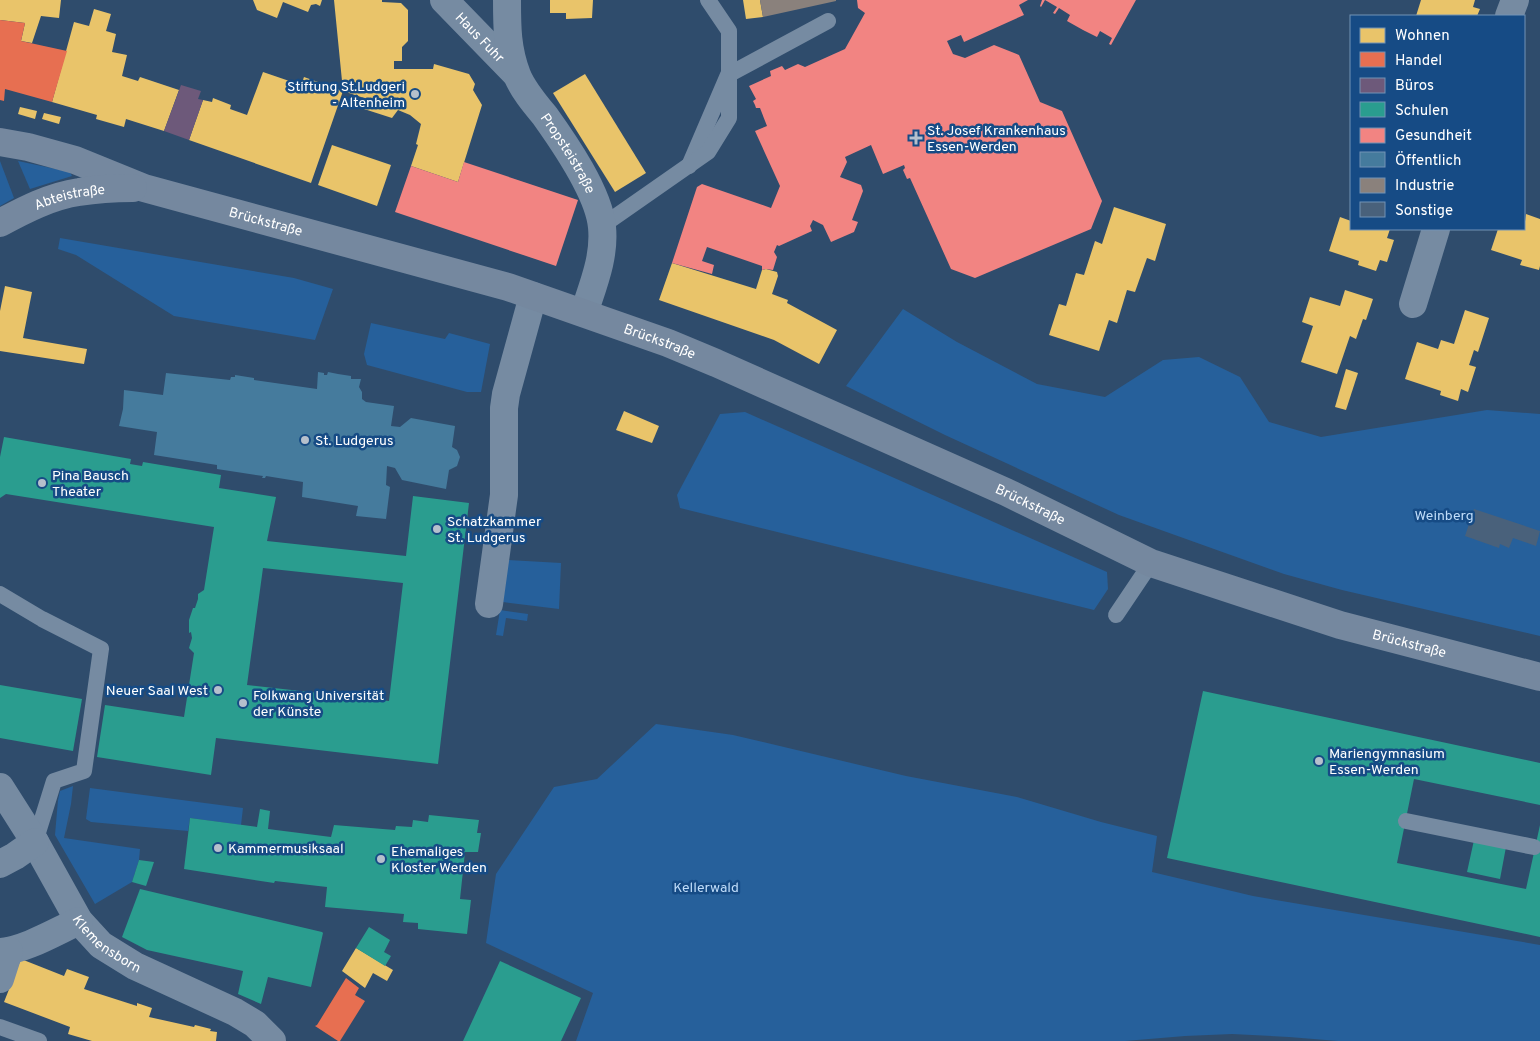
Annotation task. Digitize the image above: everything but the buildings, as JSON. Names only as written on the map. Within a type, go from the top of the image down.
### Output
[{"type":"main road","name":"Brückstraße","points":[[0,142],[28,147],[75,160],[144,188],[453,272],[584,312],[716,363],[1006,492],[1151,563],[1340,625],[1540,677]]},
{"type":"main road","name":"Abteistraße","points":[[0,223],[28,208],[77,192],[144,188]]},
{"type":"street","name":"Haus Fuhr","points":[[444,0],[518,76]]},
{"type":"street","name":"Propsteistraße","points":[[507,0],[508,43],[518,76],[585,178],[597,202],[602,226],[600,263],[584,312]]},
{"type":"street","points":[[1509,15],[1515,0]]},
{"type":"street","points":[[1412,304],[1436,230]]},
{"type":"street","points":[[489,604],[504,495],[504,408],[506,394],[533,296]]},
{"type":"street","name":"Klemensborn","points":[[0,787],[35,842],[79,921],[101,945],[135,966],[234,1012],[255,1024],[272,1041]]},
{"type":"street","points":[[0,864],[35,842]]},
{"type":"street","points":[[0,979],[4,952],[79,921]]},
{"type":"lane","points":[[602,226],[708,152],[729,118],[729,31],[708,0]]},
{"type":"lane","points":[[728,75],[828,21]]},
{"type":"lane","points":[[1116,615],[1151,563]]},
{"type":"lane","points":[[0,594],[42,619],[102,649],[84,771],[54,781],[35,842]]},
{"type":"lane","points":[[1406,821],[1534,848]]},
{"type":"lane","points":[[0,1027],[39,1041]]},
{"type":"green space","points":[[0,161],[14,198],[0,206]]},
{"type":"green space","points":[[18,161],[70,172],[72,176],[30,189]]},
{"type":"green space","points":[[60,238],[294,278],[333,289],[315,340],[174,316],[76,255],[58,249]]},
{"type":"green space","name":"Weinberg","points":[[903,309],[957,342],[1037,384],[1105,397],[1163,360],[1199,357],[1240,377],[1269,422],[1321,437],[1487,410],[1540,414],[1540,636],[1342,590],[1284,574],[1119,515],[945,435],[846,386]]},
{"type":"green space","points":[[371,323],[445,339],[449,333],[490,344],[481,392],[467,392],[367,365],[364,354]]},
{"type":"green space","points":[[745,412],[1107,572],[1108,589],[1094,610],[680,508],[677,495],[720,414]]},
{"type":"green space","points":[[508,560],[561,563],[559,609],[503,602]]},
{"type":"green space","points":[[500,610],[528,614],[527,621],[506,618],[503,636],[496,635]]},
{"type":"green space","name":"Kellerwald","points":[[656,724],[733,735],[906,776],[1017,797],[1101,822],[1157,836],[1152,872],[1253,896],[1540,945],[1540,1041],[1338,1041],[1232,1034],[1125,1041],[576,1041],[593,993],[486,943],[496,874],[554,787],[597,779]]},
{"type":"green space","points":[[73,786],[64,838],[140,849],[139,860],[132,882],[95,904],[55,835],[60,791]]},
{"type":"green space","points":[[90,788],[243,808],[241,825],[190,818],[188,831],[91,822],[86,819]]},
{"type":"place","name":"Stiftung St.Ludgeri - Altenheim","points":[[415,94]]},
{"type":"place","name":"St. Josef Krankenhaus Essen-Werden","points":[[916,138]]},
{"type":"place","name":"St. Ludgerus","points":[[305,440]]},
{"type":"place","name":"Pina Bausch Theater","points":[[42,483]]},
{"type":"place","name":"Schatzkammer St. Ludgerus","points":[[437,529]]},
{"type":"place","name":"Neuer Saal West","points":[[218,690]]},
{"type":"place","name":"Folkwang Universität der Künste","points":[[243,703]]},
{"type":"place","name":"Mariengymnasium Essen-Werden","points":[[1319,761]]},
{"type":"place","name":"Kammermusiksaal","points":[[218,848]]},
{"type":"place","name":"Ehemaliges Kloster Werden","points":[[381,859]]}]
